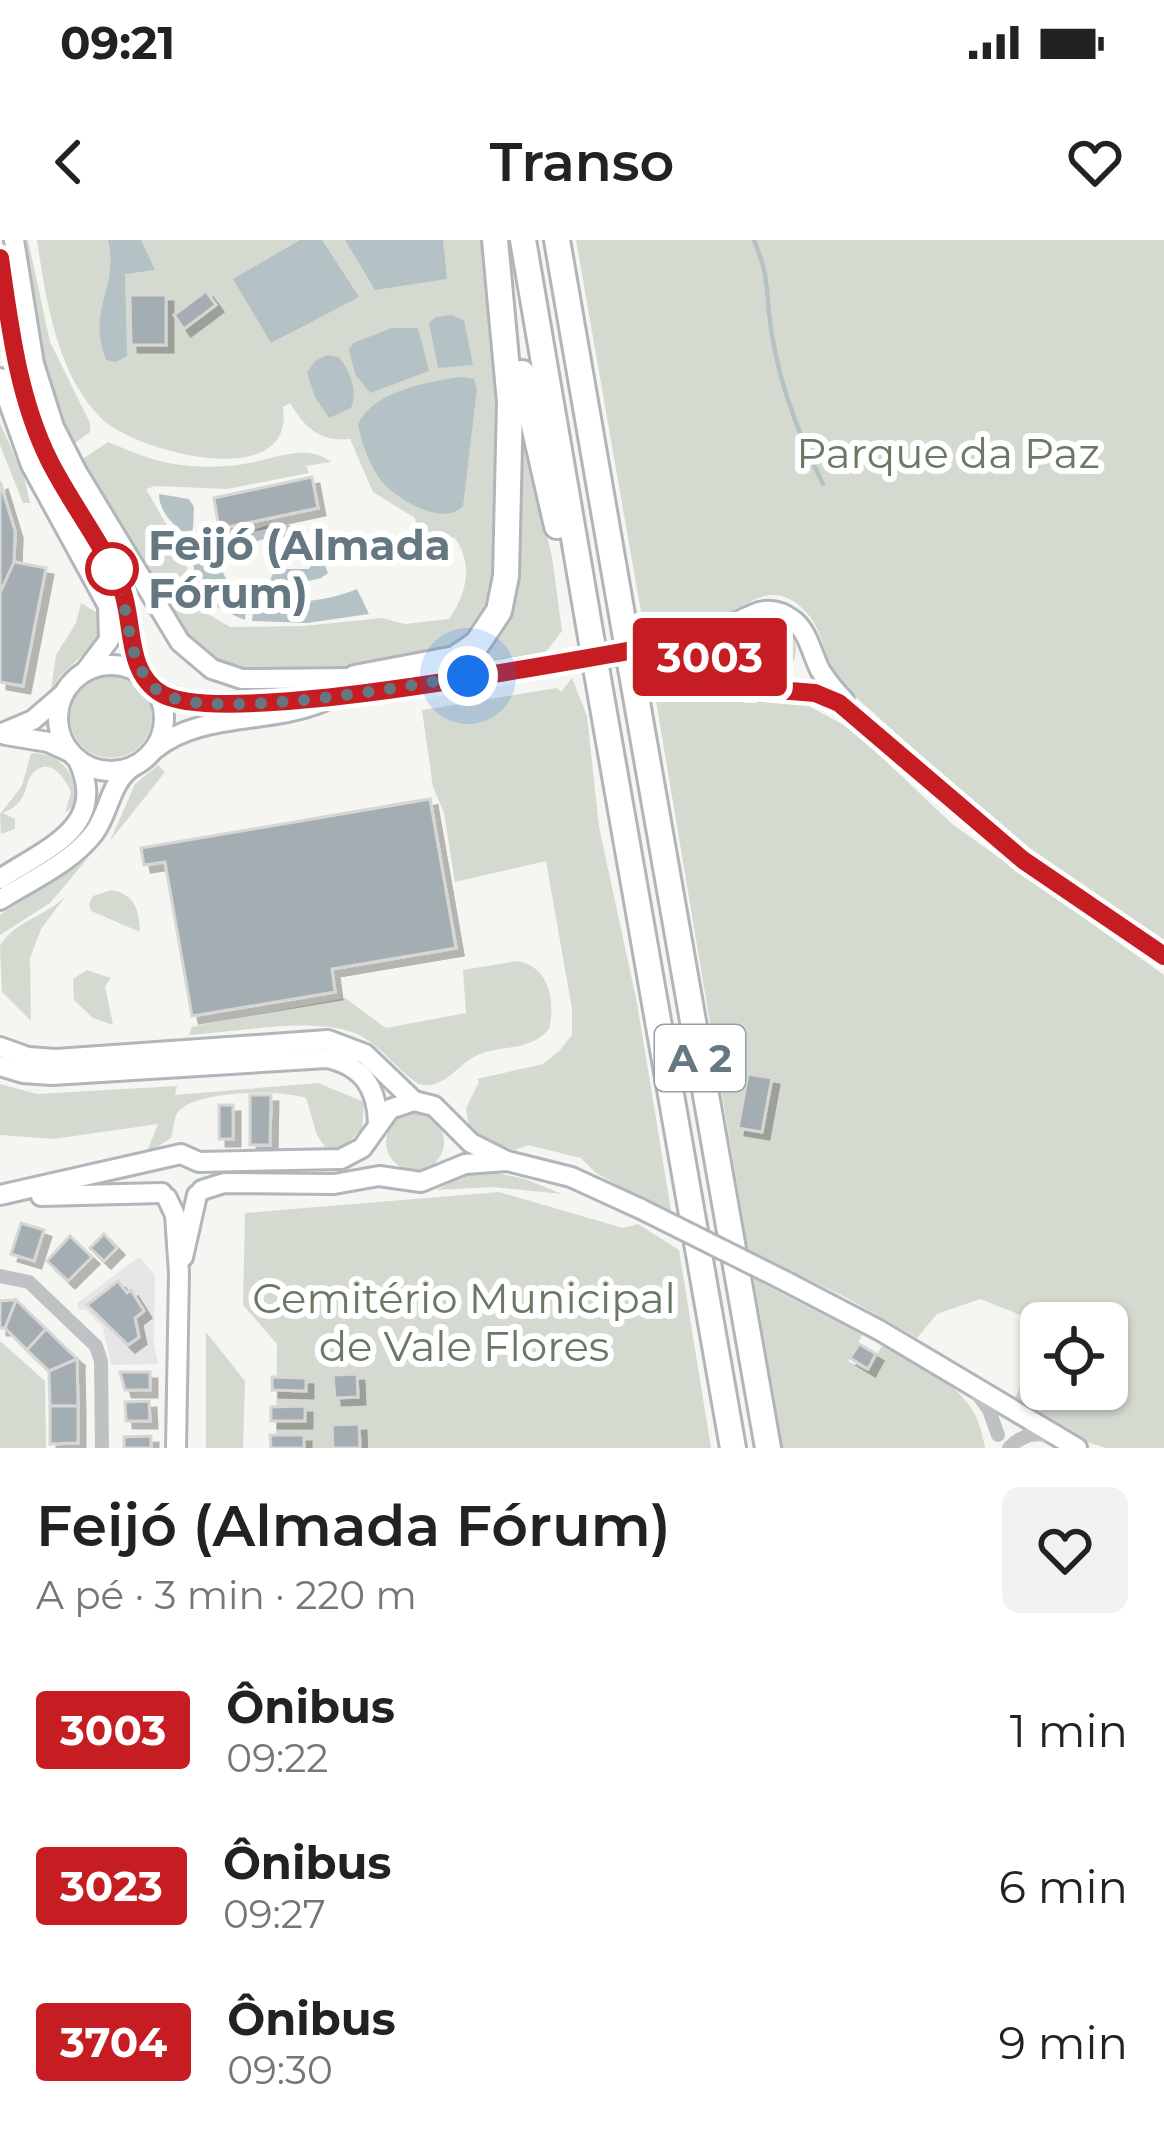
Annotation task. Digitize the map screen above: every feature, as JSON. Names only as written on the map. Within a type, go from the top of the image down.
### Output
[{"type":"highway","points":[[355,678],[455,659],[477,644],[499,611],[506,576],[510,401],[495,240]]},
{"type":"highway","points":[[495,240],[531,420],[569,573],[590,631]]},
{"type":"highway","name":"A 2","points":[[524,240],[733,1448]]},
{"type":"highway","name":"A 2","points":[[557,240],[767,1448]]},
{"type":"street","points":[[14,240],[34,364],[55,427],[76,472],[180,643],[212,669],[242,679],[355,678]]},
{"type":"street","points":[[0,257],[15,356],[32,421],[117,577],[135,657],[152,685],[164,726],[142,760],[106,771],[48,742],[0,734]]},
{"type":"street","points":[[0,378],[31,465],[108,606],[109,640],[62,695],[22,728],[0,734]]},
{"type":"street","points":[[87,669],[108,664],[128,667],[184,701],[332,697],[657,646],[720,630],[768,611],[783,614],[796,622],[829,683],[868,725],[1023,860],[1164,956]]},
{"type":"street","points":[[739,678],[731,665],[729,642],[747,617]]},
{"type":"street","points":[[770,691],[792,684],[803,672],[807,640]]},
{"type":"street","points":[[657,646],[711,657],[753,688],[809,692],[830,699],[868,725]]},
{"type":"street","points":[[228,703],[355,678]]},
{"type":"street","points":[[0,879],[79,823],[88,794],[57,725],[62,695]]},
{"type":"street","points":[[0,900],[86,842],[100,823],[117,782],[168,739],[188,731],[296,712],[332,697]]},
{"type":"street","points":[[0,1047],[28,1057],[56,1059],[328,1040],[365,1054],[414,1101],[434,1106],[478,1149],[571,1177],[641,1209],[856,1318],[1077,1448]]},
{"type":"street","points":[[0,1066],[52,1075],[327,1058],[354,1068],[369,1082],[376,1097],[382,1164],[400,1179]]},
{"type":"street","points":[[0,1196],[181,1154],[199,1162],[335,1161],[356,1154],[390,1109],[414,1101]]},
{"type":"street","points":[[441,1173],[455,1150],[454,1128]]},
{"type":"street","points":[[166,1159],[157,1179],[175,1215],[176,1448]]},
{"type":"street","points":[[0,1196],[164,1195],[186,1202],[224,1183],[322,1185],[379,1176],[422,1182],[483,1160],[507,1161]]},
{"type":"street","points":[[178,1273],[205,1175],[199,1162]]},
{"type":"street","points":[[0,1276],[28,1282],[96,1346],[101,1361],[102,1448]]},
{"type":"street","points":[[973,1388],[1004,1445]]},
{"type":"street","points":[[1004,1445],[1005,1416],[1013,1413]]},
{"type":"street","points":[[1004,1445],[1032,1433],[1052,1435]]},
{"type":"shaded area","points":[[108,240],[141,240],[155,270],[125,274],[127,356],[116,362],[106,360],[101,342],[101,311],[110,271]]},
{"type":"shaded area","points":[[300,240],[322,240],[359,297],[271,343],[233,279]]},
{"type":"shaded area","points":[[345,240],[443,240],[447,279],[375,290]]},
{"type":"shaded area","points":[[451,315],[464,320],[473,365],[438,368],[429,323]]},
{"type":"shaded area","points":[[392,328],[418,328],[429,371],[370,393],[355,374],[349,350],[353,343]]},
{"type":"shaded area","points":[[327,355],[339,357],[354,395],[351,408],[329,418],[307,373]]},
{"type":"shaded area","points":[[462,377],[474,379],[477,389],[463,506],[455,512],[435,513],[403,499],[381,480],[358,424],[389,396]]},
{"type":"shaded area","points":[[159,494],[189,499],[194,507],[193,529],[187,534],[168,517]]},
{"type":"shaded area","points":[[269,525],[292,525],[294,530],[290,538],[271,537],[234,548],[231,537]]},
{"type":"shaded area","points":[[212,540],[220,544],[226,578],[247,599],[245,620],[212,604],[199,589],[195,552]]},
{"type":"shaded area","points":[[313,562],[324,563],[328,573],[275,589],[270,583],[272,575],[282,569],[309,569]]},
{"type":"shaded area","points":[[357,589],[369,614],[307,623],[252,621],[255,599],[307,601]]},
{"type":"shaded area","points":[[139,1257],[155,1275],[158,1364],[111,1365],[103,1328],[86,1310],[79,1310],[77,1303]]},
{"type":"green space","points":[[20,240],[28,240],[50,342],[90,423],[90,432],[71,446],[43,374]]},
{"type":"green space","points":[[37,240],[481,240],[502,399],[500,555],[486,617],[458,648],[360,667],[244,672],[223,666],[189,642],[81,460],[108,442],[190,466],[238,465],[298,453],[331,462],[306,466],[309,473],[227,489],[146,489],[186,559],[190,591],[201,610],[230,627],[449,619],[463,590],[466,569],[461,548],[455,538],[418,539],[415,518],[373,492],[350,439],[314,432],[290,403],[283,407],[280,434],[265,450],[241,458],[179,453],[148,444],[103,420],[87,402],[64,360]]},
{"type":"green space","name":"Parque da Paz","points":[[576,240],[1164,240],[1164,944],[1016,841],[838,681],[812,620],[793,601],[769,595],[704,626],[645,635]]},
{"type":"green space","points":[[0,423],[30,503],[23,503],[0,445]]},
{"type":"green space","points":[[523,436],[552,557],[562,631],[546,652],[464,665],[498,635],[508,611]]},
{"type":"green space","points":[[81,603],[98,613],[97,641],[51,690],[56,655],[76,623]]},
{"type":"green space","points":[[767,620],[787,629],[796,649],[787,669],[767,678],[747,669],[738,649],[747,629]]},
{"type":"green space","points":[[693,664],[710,672],[745,703],[805,704],[853,730],[952,824],[1164,975],[1164,1448],[1106,1448],[1087,1442],[1035,1410],[1128,1410],[1128,1302],[1020,1302],[1020,1315],[980,1299],[937,1314],[917,1338],[748,1250],[650,665]]},
{"type":"green space","points":[[111,676],[140,688],[152,717],[140,746],[111,758],[82,746],[70,717],[82,688]]},
{"type":"green space","points":[[572,678],[587,716],[599,827],[637,1003],[672,1216],[596,1173],[581,1158],[528,1145],[515,1150],[481,1138],[469,1126],[466,1108],[477,1079],[543,1064],[572,1035],[572,1009],[546,861],[455,882],[444,813],[433,787],[422,710],[557,688],[561,692]]},
{"type":"green space","points":[[31,753],[52,757],[66,768],[74,785],[73,806],[65,813],[71,792],[61,775],[51,768],[39,768],[18,803],[3,813],[15,819],[15,829],[1,834],[0,814],[22,786]]},
{"type":"green space","points":[[158,765],[165,772],[110,841],[135,784]]},
{"type":"green space","points":[[88,858],[50,903],[0,935],[0,915]]},
{"type":"green space","points":[[111,890],[134,904],[140,932],[91,911],[93,896]]},
{"type":"green space","points":[[65,897],[41,929],[30,958],[31,1021],[2,992],[0,946],[13,931]]},
{"type":"green space","points":[[517,961],[536,970],[548,986],[549,1029],[532,1042],[472,1058],[430,1085],[410,1078],[366,1039],[339,1029],[297,1026],[189,1035],[192,1027],[200,1025],[345,998],[386,1028],[466,1013],[463,970]]},
{"type":"green space","points":[[87,970],[111,978],[105,986],[113,1025],[93,1018],[74,1000],[73,979]]},
{"type":"green space","points":[[318,1083],[364,1102],[362,1129],[342,1148],[325,1147],[306,1098],[278,1093],[239,1093],[187,1105],[176,1115],[171,1138],[146,1154],[158,1124],[53,1139],[0,1135],[0,1084],[37,1094],[177,1086],[175,1095]]},
{"type":"green space","points":[[415,1113],[436,1121],[444,1142],[436,1163],[415,1171],[394,1163],[386,1142],[394,1121]]},
{"type":"green space","points":[[488,1171],[562,1194],[493,1187],[436,1190],[472,1172]]},
{"type":"green space","name":"Cemitério Municipal de Vale Flores","points":[[499,1192],[623,1228],[638,1224],[679,1250],[711,1448],[276,1448],[277,1344],[243,1305],[245,1213]]},
{"type":"green space","points":[[754,1279],[862,1335],[848,1361],[867,1371],[882,1346],[949,1384],[972,1410],[985,1448],[782,1448]]},
{"type":"green space","points":[[206,1332],[245,1381],[243,1448],[206,1448]]},
{"type":"green space","points":[[0,1341],[45,1381],[46,1448],[0,1448]]},
{"type":"building","points":[[206,291],[216,305],[184,329],[174,315]]},
{"type":"building","points":[[130,295],[166,295],[166,345],[131,345]]},
{"type":"building","points":[[312,477],[318,508],[219,529],[214,498]]},
{"type":"building","points":[[0,482],[15,531],[14,562],[46,568],[23,686],[0,682]]},
{"type":"building","points":[[0,482],[15,531],[14,562],[0,593]]},
{"type":"building","points":[[430,799],[456,948],[332,969],[307,820]]},
{"type":"building","points":[[430,799],[456,948],[332,969],[335,992],[192,1016],[165,862],[144,865],[141,848]]},
{"type":"building","points":[[748,1074],[772,1078],[762,1132],[738,1128]]},
{"type":"building","points":[[250,1095],[271,1095],[270,1145],[250,1145]]},
{"type":"building","points":[[219,1105],[233,1105],[233,1139],[219,1139]]},
{"type":"building","points":[[21,1223],[44,1230],[34,1261],[11,1254]]},
{"type":"building","points":[[104,1234],[117,1248],[104,1261],[90,1248]]},
{"type":"building","points":[[70,1236],[92,1257],[68,1281],[47,1261]]},
{"type":"building","points":[[118,1281],[127,1293],[131,1290],[144,1311],[135,1318],[139,1337],[128,1345],[87,1305]]},
{"type":"building","points":[[16,1300],[46,1329],[27,1350],[5,1328]]},
{"type":"building","points":[[16,1300],[5,1328],[0,1328],[0,1301]]},
{"type":"building","points":[[46,1329],[77,1359],[49,1371],[27,1350]]},
{"type":"building","points":[[859,1344],[876,1354],[868,1369],[850,1358]]},
{"type":"building","points":[[77,1359],[78,1406],[50,1406],[49,1371]]},
{"type":"building","points":[[120,1372],[150,1372],[150,1390],[125,1390]]},
{"type":"building","points":[[357,1374],[358,1397],[335,1398],[333,1375]]},
{"type":"building","points":[[272,1377],[306,1378],[306,1391],[272,1390]]},
{"type":"building","points":[[149,1401],[150,1421],[126,1421],[125,1402]]},
{"type":"building","points":[[50,1406],[78,1406],[78,1443],[50,1444]]},
{"type":"building","points":[[305,1406],[305,1421],[271,1421],[271,1407]]},
{"type":"building","points":[[359,1424],[360,1448],[333,1448],[332,1425]]},
{"type":"building","points":[[270,1435],[304,1435],[304,1448],[271,1448]]},
{"type":"building","points":[[151,1436],[151,1448],[124,1448],[124,1437]]},
{"type":"waterway","points":[[754,240],[765,276],[782,379],[823,484]]},
{"type":"bus line","name":"3003","points":[[0,258],[15,356],[32,421],[117,577],[135,657],[158,692],[184,701],[262,704],[657,646],[693,652],[711,657],[761,691],[815,693],[839,703],[1023,860],[1164,956]]},
{"type":"place","name":"Feijó (Almada Fórum)","points":[[112,569]]},
{"type":"route","points":[[112,569],[124,596],[138,664],[158,692],[184,701],[262,704],[468,676]]}]
